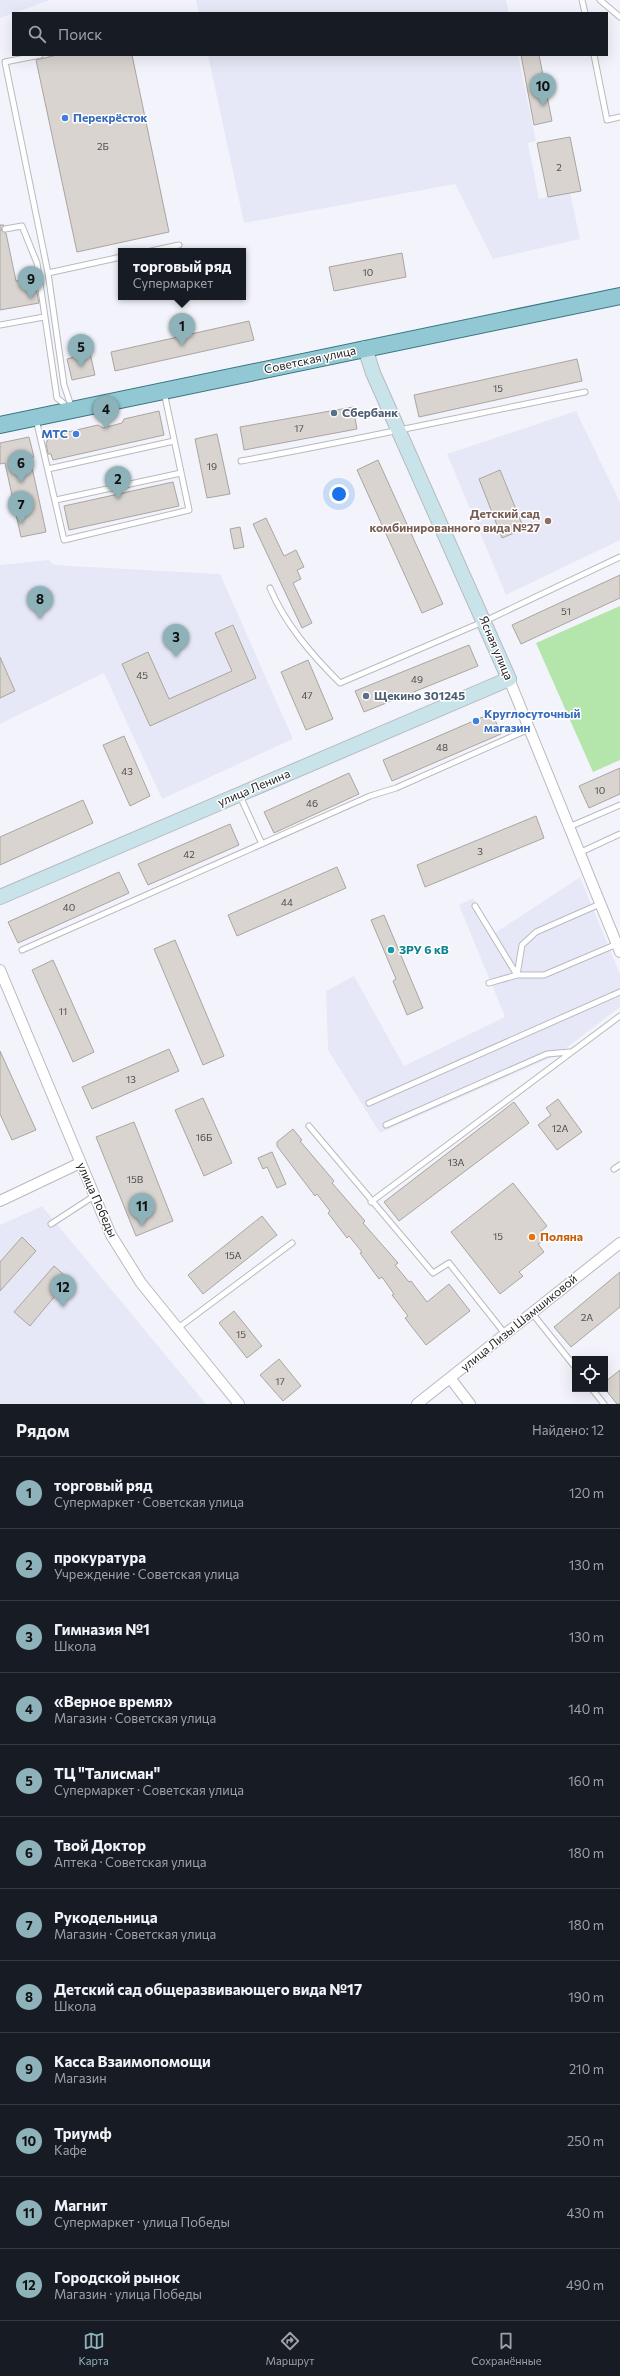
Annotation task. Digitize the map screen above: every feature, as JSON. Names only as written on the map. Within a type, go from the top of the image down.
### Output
[{"type":"main road","name":"Советская улица","points":[[0,425],[620,296]]},
{"type":"street","name":"Ясная улица","points":[[365,348],[373,373],[485,621],[618,948]]},
{"type":"street","name":"улица Ленина","points":[[0,897],[509,679]]},
{"type":"street","name":"улица Победы","points":[[0,970],[111,1235],[141,1283],[239,1404]]},
{"type":"street","points":[[0,1201],[80,1163]]},
{"type":"street","name":"улица Лизы Шамшиковой","points":[[417,1404],[506,1335],[620,1243]]},
{"type":"street","points":[[450,1378],[470,1404]]},
{"type":"lane","points":[[582,0],[585,12]]},
{"type":"lane","points":[[600,0],[620,17]]},
{"type":"lane","points":[[35,56],[5,62],[48,273],[64,385],[73,411]]},
{"type":"lane","points":[[594,56],[607,120],[620,117]]},
{"type":"lane","points":[[5,229],[22,226],[37,263],[57,398],[73,411]]},
{"type":"lane","points":[[165,248],[179,245]]},
{"type":"lane","points":[[48,273],[118,258]]},
{"type":"lane","points":[[0,325],[44,317]]},
{"type":"lane","points":[[36,418],[64,540],[189,510],[164,392]]},
{"type":"lane","points":[[241,462],[585,392]]},
{"type":"lane","points":[[48,469],[174,442]]},
{"type":"lane","points":[[56,500],[181,473]]},
{"type":"lane","points":[[270,588],[277,604],[314,657],[340,683],[485,621],[620,557]]},
{"type":"lane","points":[[22,950],[262,844],[529,729]]},
{"type":"lane","points":[[240,794],[262,844]]},
{"type":"lane","points":[[569,827],[620,805]]},
{"type":"lane","points":[[580,853],[620,834]]},
{"type":"lane","points":[[517,975],[522,945],[536,932],[600,904]]},
{"type":"lane","points":[[475,906],[517,975]]},
{"type":"lane","points":[[489,984],[517,975],[544,975],[618,948]]},
{"type":"lane","points":[[369,1103],[620,992]]},
{"type":"lane","points":[[372,1202],[620,1016]]},
{"type":"lane","points":[[386,1125],[548,1054],[571,1052]]},
{"type":"lane","points":[[309,1126],[433,1273],[450,1263],[506,1335]]},
{"type":"lane","points":[[614,1169],[620,1165]]},
{"type":"lane","points":[[52,1224],[94,1196]]},
{"type":"lane","points":[[178,1328],[292,1243]]},
{"type":"lane","points":[[532,1313],[572,1363]]},
{"type":"lane","points":[[594,1392],[604,1404]]},
{"type":"shaded area","points":[[0,0],[50,0],[17,12],[12,12],[12,14],[0,18]]},
{"type":"shaded area","points":[[196,0],[506,0],[509,12],[199,12]]},
{"type":"shaded area","points":[[208,56],[518,56],[536,141],[528,143],[539,199],[570,192],[580,239],[493,259],[455,184],[244,223]]},
{"type":"shaded area","name":"Детский сад комбинированного вида №27","points":[[576,411],[620,502],[620,540],[506,595],[447,454]]},
{"type":"shaded area","points":[[49,560],[54,565],[220,574],[293,739],[162,799],[104,673],[0,724],[0,565]]},
{"type":"shaded area","points":[[580,877],[620,974],[620,1007],[557,1055],[380,1133],[328,1050],[326,991],[354,976],[404,1066],[505,1017],[459,905],[473,898],[495,933]]},
{"type":"shaded area","points":[[42,1206],[206,1404],[0,1404],[0,1225]]},
{"type":"green space","points":[[620,606],[620,760],[593,772],[536,643]]},
{"type":"building","points":[[53,56],[132,56],[169,232],[77,252],[36,60]]},
{"type":"building","points":[[521,56],[539,56],[552,121],[534,125]]},
{"type":"building","points":[[570,137],[581,191],[548,197],[537,143]]},
{"type":"building","points":[[0,225],[4,225],[1,230],[6,233],[16,281],[34,278],[39,303],[0,310]]},
{"type":"building","points":[[402,253],[406,277],[334,291],[329,267]]},
{"type":"building","points":[[249,321],[254,340],[115,371],[111,352]]},
{"type":"building","points":[[90,353],[95,375],[72,380],[67,359]]},
{"type":"building","points":[[577,359],[582,381],[419,417],[414,395]]},
{"type":"building","points":[[353,407],[357,429],[244,450],[240,427]]},
{"type":"building","points":[[159,411],[164,435],[53,460],[51,454],[48,454],[46,443],[50,436],[98,425],[103,428],[122,423],[124,419]]},
{"type":"building","points":[[217,434],[230,494],[207,498],[195,439]]},
{"type":"building","points":[[29,437],[34,457],[30,458],[46,532],[21,537],[5,463],[0,464],[0,443]]},
{"type":"building","points":[[378,460],[443,604],[422,613],[357,470]]},
{"type":"building","points":[[500,470],[524,529],[502,538],[479,479]]},
{"type":"building","points":[[173,482],[179,506],[69,530],[64,506]]},
{"type":"building","points":[[266,518],[284,556],[296,550],[304,567],[297,570],[301,579],[293,583],[312,623],[302,628],[253,524]]},
{"type":"building","points":[[240,527],[244,547],[234,549],[230,529]]},
{"type":"building","points":[[620,575],[620,598],[521,644],[512,625]]},
{"type":"building","points":[[233,625],[256,678],[150,726],[122,664],[148,652],[169,699],[232,671],[215,633]]},
{"type":"building","points":[[469,645],[478,666],[364,712],[355,691]]},
{"type":"building","points":[[0,657],[15,691],[0,698]]},
{"type":"building","points":[[308,660],[333,719],[306,730],[281,672]]},
{"type":"building","points":[[492,713],[501,734],[392,781],[383,760]]},
{"type":"building","points":[[124,736],[150,796],[130,806],[103,745]]},
{"type":"building","points":[[620,768],[620,794],[589,808],[579,786]]},
{"type":"building","points":[[349,773],[359,794],[274,833],[264,812]]},
{"type":"building","points":[[83,800],[93,823],[0,865],[0,837]]},
{"type":"building","points":[[536,816],[544,838],[425,887],[417,865]]},
{"type":"building","points":[[230,824],[239,845],[148,885],[138,864]]},
{"type":"building","points":[[337,867],[346,888],[237,936],[228,915]]},
{"type":"building","points":[[119,872],[129,893],[18,943],[8,922]]},
{"type":"building","name":"ЗРУ 6 кВ","points":[[384,915],[423,1008],[407,1015],[393,981],[396,979],[371,920]]},
{"type":"building","points":[[175,940],[224,1056],[203,1065],[154,949]]},
{"type":"building","points":[[53,960],[94,1052],[73,1062],[32,970]]},
{"type":"building","points":[[169,1049],[179,1071],[92,1109],[82,1087]]},
{"type":"building","points":[[0,1051],[36,1130],[12,1140],[0,1114]]},
{"type":"building","points":[[203,1098],[232,1163],[204,1176],[175,1110]]},
{"type":"building","points":[[558,1099],[582,1132],[557,1150],[538,1125],[551,1115],[546,1108]]},
{"type":"building","points":[[514,1102],[529,1123],[399,1221],[384,1202]]},
{"type":"building","points":[[134,1122],[173,1221],[136,1236],[96,1137]]},
{"type":"building","points":[[293,1129],[302,1140],[300,1141],[334,1181],[332,1183],[365,1221],[363,1223],[398,1263],[395,1265],[409,1282],[411,1281],[427,1302],[449,1284],[470,1311],[426,1345],[405,1318],[408,1316],[392,1295],[394,1294],[382,1277],[379,1279],[360,1253],[362,1252],[349,1236],[347,1238],[328,1213],[330,1211],[317,1194],[315,1196],[277,1146],[277,1142]]},
{"type":"building","points":[[272,1152],[286,1184],[277,1188],[267,1167],[263,1169],[258,1158]]},
{"type":"building","points":[[513,1183],[547,1226],[539,1233],[544,1240],[538,1244],[544,1252],[519,1272],[523,1276],[500,1294],[451,1232]]},
{"type":"building","points":[[262,1216],[277,1235],[203,1294],[188,1275]]},
{"type":"building","points":[[22,1237],[36,1251],[0,1291],[0,1262]]},
{"type":"building","points":[[54,1266],[69,1279],[30,1326],[14,1312]]},
{"type":"building","points":[[620,1272],[620,1307],[571,1347],[554,1327]]},
{"type":"building","points":[[234,1311],[262,1346],[247,1358],[219,1323]]},
{"type":"building","points":[[279,1359],[301,1386],[283,1401],[260,1375]]},
{"type":"building","points":[[620,1370],[620,1404],[617,1404],[607,1392],[608,1380]]},
{"type":"place","name":"Триумф","points":[[543,106]]},
{"type":"place","name":"Перекрёсток","points":[[65,118]]},
{"type":"place","name":"Касса Взаимопомощи","points":[[31,299]]},
{"type":"place","name":"торговый ряд","points":[[182,346]]},
{"type":"place","name":"ТЦ \"Талисман\"","points":[[81,367]]},
{"type":"place","name":"Сбербанк","points":[[334,413]]},
{"type":"place","name":"«Верное время»","points":[[106,429]]},
{"type":"place","name":"МТС","points":[[76,434]]},
{"type":"place","name":"Твой Доктор","points":[[21,483]]},
{"type":"place","name":"прокуратура","points":[[118,499]]},
{"type":"place","name":"Детский сад комбинированного вида №27","points":[[548,521]]},
{"type":"place","name":"Рукодельница","points":[[21,524]]},
{"type":"place","name":"Детский сад общеразвивающего вида №17","points":[[40,619]]},
{"type":"place","name":"Гимназия №1","points":[[176,657]]},
{"type":"place","name":"Щекино 301245","points":[[366,696]]},
{"type":"place","name":"Круглосуточный магазин","points":[[476,721]]},
{"type":"place","name":"ЗРУ 6 кВ","points":[[391,950]]},
{"type":"place","name":"Магнит","points":[[142,1226]]},
{"type":"place","name":"Поляна","points":[[532,1237]]},
{"type":"place","name":"Городской рынок","points":[[63,1307]]}]
